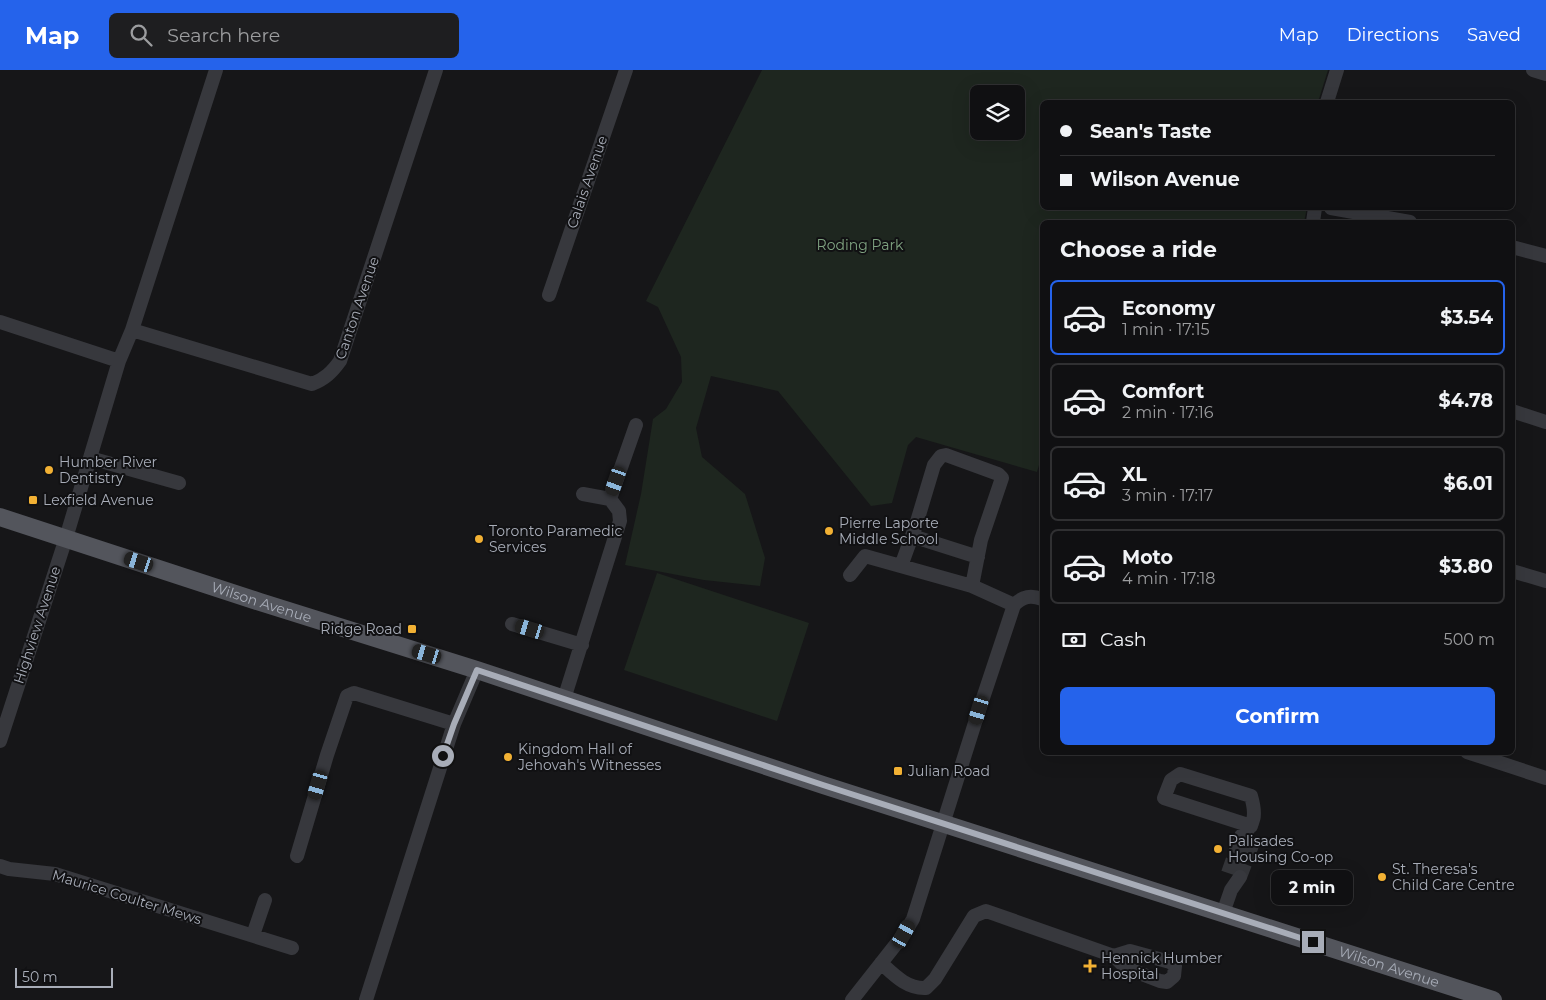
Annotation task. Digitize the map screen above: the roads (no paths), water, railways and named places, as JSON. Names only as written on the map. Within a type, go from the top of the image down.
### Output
[{"type":"main road","name":"Wilson Avenue","points":[[0,517],[1493,1000]]},
{"type":"street","points":[[66,538],[119,361],[132,330],[216,70]]},
{"type":"street","name":"Canton Avenue","points":[[132,330],[312,384],[321,381],[331,374],[340,361],[436,70]]},
{"type":"street","name":"Calais Avenue","points":[[549,295],[626,70]]},
{"type":"street","points":[[1327,100],[1337,70]]},
{"type":"street","points":[[1533,70],[1546,74]]},
{"type":"street","points":[[1342,210],[1399,220]]},
{"type":"street","points":[[1515,248],[1546,256]]},
{"type":"street","points":[[0,322],[119,361]]},
{"type":"street","points":[[1515,412],[1546,422]]},
{"type":"street","points":[[610,499],[636,425]]},
{"type":"street","points":[[900,566],[912,536],[934,464],[941,456],[946,456],[998,474],[1002,478],[981,540],[972,586]]},
{"type":"street","points":[[90,458],[179,483]]},
{"type":"street","points":[[564,699],[620,520],[619,511],[610,499],[583,494]]},
{"type":"street","points":[[912,536],[978,558]]},
{"type":"street","name":"Highview Avenue","points":[[0,741],[66,538]]},
{"type":"street","points":[[850,575],[865,556],[972,586],[1014,605]]},
{"type":"street","points":[[1515,572],[1546,581]]},
{"type":"street","points":[[852,1000],[904,934],[913,919],[1014,605],[1021,598],[1040,599]]},
{"type":"street","points":[[512,624],[582,645]]},
{"type":"street","points":[[366,1000],[454,724],[477,670]]},
{"type":"street","points":[[297,856],[347,696],[354,693],[454,724]]},
{"type":"street","points":[[1476,755],[1546,778]]},
{"type":"street","points":[[1180,774],[1251,796],[1256,812],[1249,833],[1164,798],[1171,780],[1180,774]]},
{"type":"street","name":"Maurice Coulter Mews","points":[[0,866],[9,869],[55,874],[292,948]]},
{"type":"street","points":[[1223,913],[1234,875]]},
{"type":"street","points":[[253,936],[265,900]]},
{"type":"street","points":[[881,963],[902,981],[916,988],[926,988],[935,979],[974,916],[986,911],[1114,956]]},
{"type":"tunnel","points":[[1228,873],[1241,836]]},
{"type":"tunnel","points":[[1240,877],[1254,840]]},
{"type":"place","name":"Humber River Dentistry","points":[[49,470]]},
{"type":"place","name":"Lexfield Avenue","points":[[33,500]]},
{"type":"place","name":"Pierre Laporte Middle School","points":[[829,531]]},
{"type":"place","name":"Toronto Paramedic Services","points":[[479,539]]},
{"type":"place","name":"Ridge Road","points":[[412,629]]},
{"type":"place","name":"Kingdom Hall of Jehovah's Witnesses","points":[[508,757]]},
{"type":"place","name":"Julian Road","points":[[898,771]]},
{"type":"place","name":"Palisades Housing Co-op","points":[[1218,849]]},
{"type":"place","name":"St. Theresa's Child Care Centre","points":[[1382,877]]},
{"type":"place","name":"Hennick Humber Hospital","points":[[1090,966]]},
{"type":"park label","name":"Roding Park","points":[[860,245]]}]
